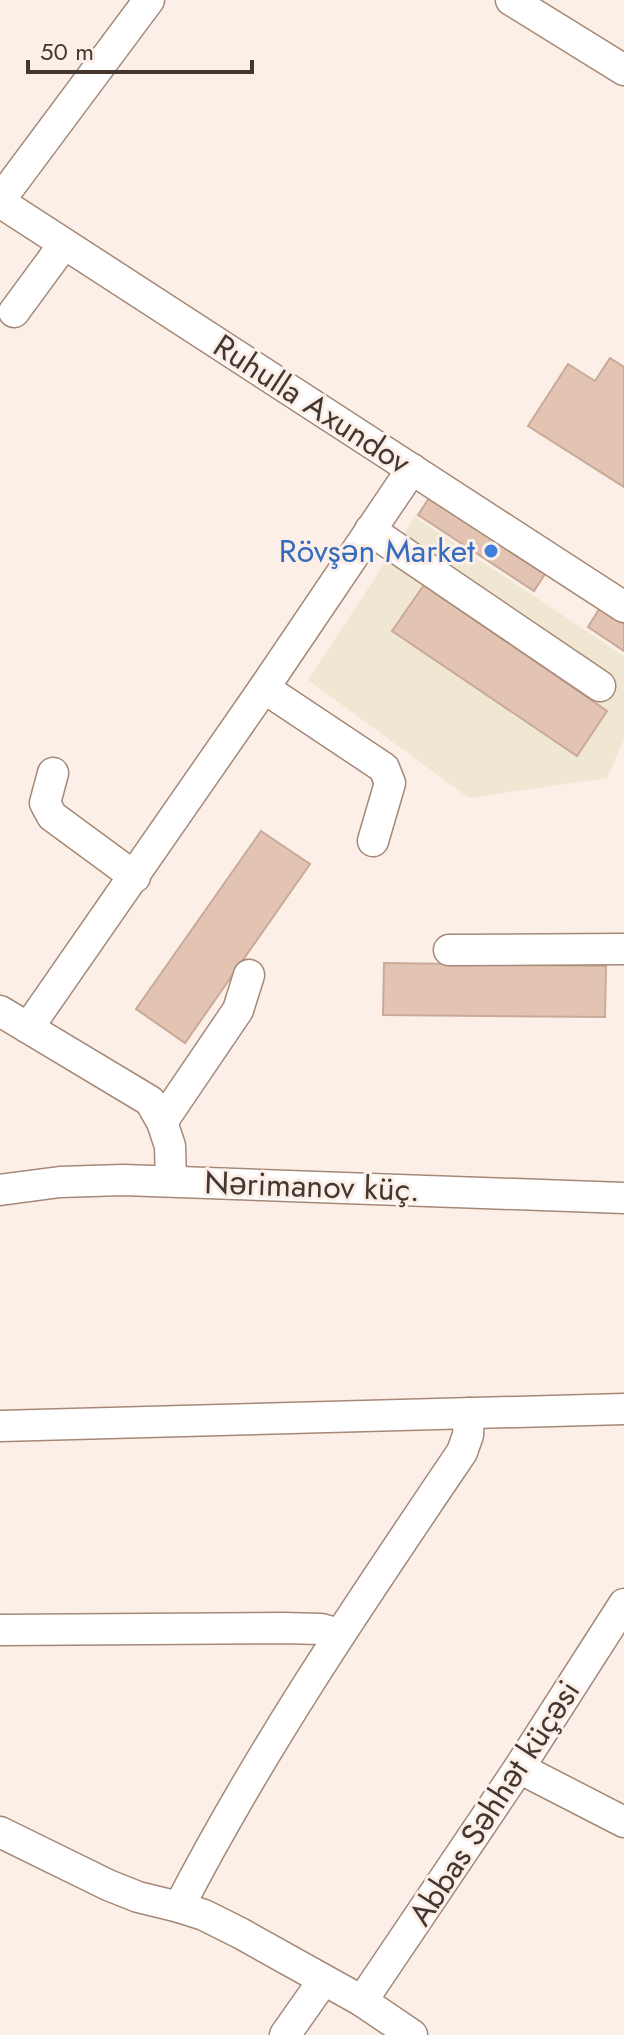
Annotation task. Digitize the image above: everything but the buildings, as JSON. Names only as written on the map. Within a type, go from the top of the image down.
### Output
[{"type":"street","points":[[0,201],[149,0]]},
{"type":"street","points":[[511,0],[624,70]]},
{"type":"street","name":"Ruhulla Axundov","points":[[0,201],[412,469],[620,596]]},
{"type":"street","points":[[14,312],[64,244]]},
{"type":"street","points":[[28,1028],[135,877],[412,469]]},
{"type":"street","points":[[370,530],[600,686]]},
{"type":"street","points":[[264,688],[384,768],[390,783],[373,841]]},
{"type":"street","points":[[53,773],[45,803],[52,816],[135,877]]},
{"type":"street","points":[[449,950],[624,949]]},
{"type":"street","points":[[162,1122],[238,1010],[249,975]]},
{"type":"street","points":[[0,1011],[150,1101],[162,1122],[170,1146],[171,1180]]},
{"type":"street","name":"Nərimanov küç.","points":[[0,1190],[60,1182],[171,1180],[624,1198]]},
{"type":"street","points":[[0,1426],[624,1409]]},
{"type":"street","points":[[179,1907],[208,1851],[340,1634],[462,1452],[468,1435],[469,1413]]},
{"type":"street","name":"Abbas Səhhət küçəsi","points":[[362,2001],[519,1768],[624,1604]]},
{"type":"street","points":[[0,1630],[283,1628],[321,1629],[340,1634]]},
{"type":"street","points":[[519,1768],[624,1822]]},
{"type":"street","points":[[0,1832],[108,1885],[138,1897],[204,1915],[362,2001],[412,2035]]},
{"type":"street","points":[[285,2035],[323,1981]]},
{"type":"shaded area","points":[[415,517],[624,656],[624,740],[607,778],[469,798],[308,680]]},
{"type":"place","name":"Rövşən Market","points":[[491,551]]}]
